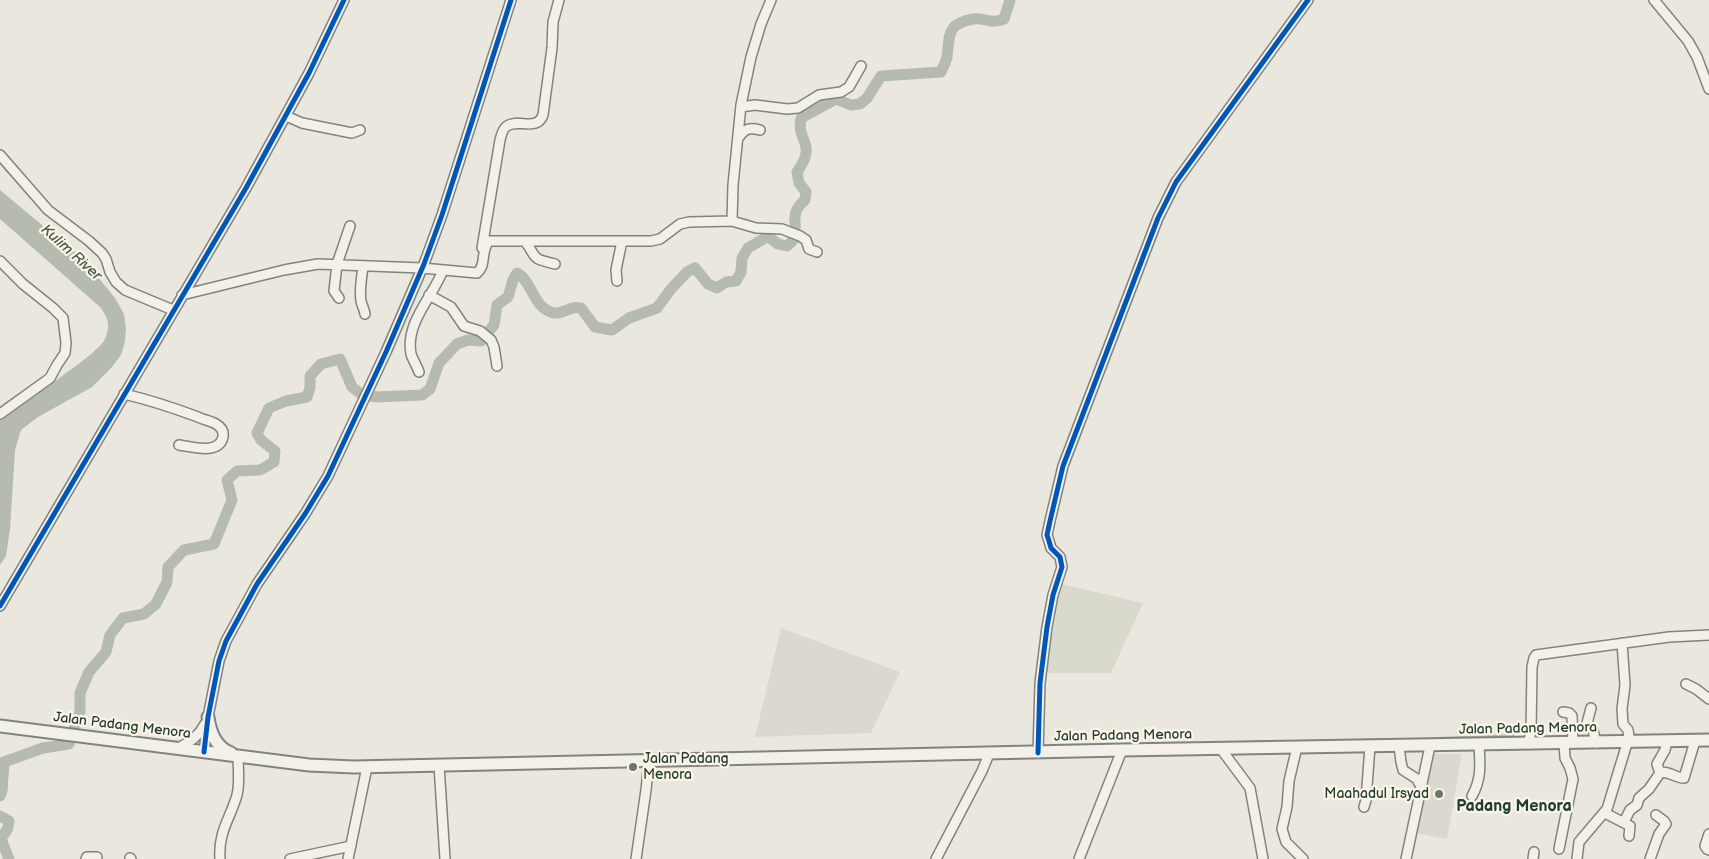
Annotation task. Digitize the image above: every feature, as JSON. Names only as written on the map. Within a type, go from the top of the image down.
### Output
[{"type":"main road","points":[[208,717],[210,730],[216,742],[226,751],[238,756]]},
{"type":"main road","name":"Jalan Padang Menora","points":[[0,726],[309,765],[367,767],[1122,750],[1528,744],[1570,740],[1596,743],[1709,740]]},
{"type":"street","points":[[0,606],[246,188],[310,73],[344,0]]},
{"type":"street","points":[[204,752],[208,717],[219,661],[226,642],[257,584],[305,514],[328,476],[422,268],[442,215],[511,0]]},
{"type":"street","points":[[477,273],[500,140],[504,130],[507,126],[513,124],[537,123],[543,115],[552,48],[553,22],[559,0]]},
{"type":"street","points":[[732,221],[733,185],[741,107],[750,56],[760,24],[771,0]]},
{"type":"street","points":[[1038,753],[1040,683],[1047,628],[1053,595],[1062,567],[1060,557],[1051,548],[1048,535],[1063,466],[1158,218],[1176,182],[1308,0]]},
{"type":"street","points":[[1654,0],[1688,41],[1697,56],[1709,89]]},
{"type":"street","points":[[741,107],[755,105],[787,109],[798,108],[819,95],[841,92],[849,87],[861,66]]},
{"type":"street","points":[[286,116],[302,123],[352,133],[360,130]]},
{"type":"street","points":[[738,138],[744,130],[752,128],[760,130]]},
{"type":"street","points":[[0,155],[48,210],[102,253],[116,282],[125,290],[174,310]]},
{"type":"street","points":[[477,273],[481,268],[484,246],[489,241],[651,241],[660,239],[680,224],[689,222],[732,221],[756,228],[782,229],[800,236],[806,240],[809,249],[817,252]]},
{"type":"street","points":[[339,298],[334,291],[337,264],[350,226]]},
{"type":"street","points":[[525,240],[533,256],[538,260],[555,264]]},
{"type":"street","points":[[617,281],[616,270],[622,241]]},
{"type":"street","points":[[0,414],[50,378],[65,353],[66,343],[63,318],[1,263]]},
{"type":"street","points":[[182,295],[284,270],[318,264],[422,268],[477,273]]},
{"type":"street","points":[[363,266],[361,303],[364,308],[364,314]]},
{"type":"street","points":[[419,372],[411,354],[411,339],[415,323],[429,295],[438,283],[443,270]]},
{"type":"street","points":[[429,295],[451,307],[464,326],[480,331],[488,338],[493,344],[497,366]]},
{"type":"street","points":[[124,394],[174,407],[216,424],[222,430],[221,444],[216,447],[195,448],[179,445]]},
{"type":"street","points":[[1528,744],[1531,732],[1532,667],[1536,654],[1669,637],[1709,635]]},
{"type":"street","points":[[1577,859],[1580,842],[1605,813],[1629,737],[1628,730],[1623,724],[1622,643]]},
{"type":"street","points":[[1686,684],[1709,699]]},
{"type":"street","points":[[1570,740],[1588,726],[1591,708]]},
{"type":"street","points":[[1559,849],[1573,779],[1565,758],[1570,740],[1572,716],[1563,712]]},
{"type":"street","points":[[178,748],[191,742],[202,731],[208,717]]},
{"type":"street","points":[[1588,726],[1593,730],[1596,743]]},
{"type":"street","points":[[1660,772],[1657,764],[1665,750],[1667,741]]},
{"type":"street","points":[[1660,772],[1684,778],[1695,741]]},
{"type":"street","points":[[1472,796],[1478,785],[1480,772],[1479,745]]},
{"type":"street","points":[[1364,807],[1370,746]]},
{"type":"street","points":[[1399,746],[1403,770],[1417,779],[1421,787]]},
{"type":"street","points":[[1406,859],[1430,746]]},
{"type":"street","points":[[1297,747],[1289,781],[1287,807],[1282,829],[1286,842],[1302,859]]},
{"type":"street","points":[[1221,749],[1250,788],[1264,859]]},
{"type":"street","points":[[1079,859],[1122,750]]},
{"type":"street","points":[[936,859],[989,754]]},
{"type":"street","points":[[220,859],[222,833],[237,793],[238,756]]},
{"type":"street","points":[[636,859],[649,761]]},
{"type":"street","points":[[439,765],[445,859]]},
{"type":"street","points":[[348,859],[367,767]]},
{"type":"street","points":[[1624,822],[1630,810],[1635,807],[1639,798],[1649,789],[1660,772]]},
{"type":"street","points":[[1605,813],[1630,826],[1629,836]]},
{"type":"street","points":[[1650,859],[1659,834],[1666,824],[1656,815]]},
{"type":"street","points":[[1709,834],[1705,846],[1709,850]]},
{"type":"street","points":[[290,859],[351,846]]},
{"type":"street","points":[[86,859],[97,857]]},
{"type":"shaded area","points":[[1061,584],[1143,603],[1111,673],[1046,673]]},
{"type":"shaded area","points":[[781,628],[900,672],[871,733],[755,737]]},
{"type":"shaded area","name":"Maahadul Irsyad","points":[[1432,754],[1462,754],[1447,839],[1415,833]]},
{"type":"water","name":"Kulim River","points":[[0,190],[84,260],[115,298],[124,314],[126,328],[125,342],[121,355],[92,387],[38,417],[21,430],[15,450],[10,529],[6,556],[0,565],[0,418],[57,380],[88,356],[105,339],[108,326],[107,318],[100,307],[0,219]]},
{"type":"waterway","points":[[371,396],[422,395],[430,389],[439,363],[457,344],[468,340],[481,341],[494,325],[497,305],[508,297],[517,273],[526,282],[541,306],[547,310],[557,313],[581,308],[595,327],[612,330],[629,318],[657,308],[687,272],[695,268],[708,284],[717,288],[726,282],[736,281],[741,272],[742,258],[748,248],[765,238],[770,238],[778,244],[787,246],[795,235],[795,215],[805,200],[806,192],[799,183],[797,172],[806,154],[800,126],[801,118],[836,99],[851,105],[860,104],[867,98],[881,76],[941,72],[947,59],[949,37],[954,27],[964,21],[973,19],[991,21],[1004,19],[1010,0]]},
{"type":"waterway","points":[[0,796],[4,762],[43,748],[69,744],[80,712],[80,693],[89,672],[106,652],[110,635],[123,618],[144,614],[156,604],[167,582],[168,567],[184,550],[214,544],[232,500],[227,480],[237,471],[260,470],[274,462],[275,451],[261,440],[257,433],[269,408],[286,401],[307,397],[310,388],[310,376],[321,364],[340,359],[352,387],[361,394]]},
{"type":"waterway","points":[[1438,738],[1514,735]]},
{"type":"waterway","points":[[0,816],[9,821],[8,828],[1,839],[9,859]]},
{"type":"cycle path","points":[[0,606],[246,188],[309,73],[344,0]]},
{"type":"cycle path","points":[[204,752],[208,717],[219,661],[226,641],[257,584],[305,514],[328,476],[386,352],[424,264],[442,215],[511,0]]},
{"type":"cycle path","points":[[1038,753],[1040,683],[1047,627],[1053,595],[1062,567],[1060,557],[1051,548],[1047,535],[1063,466],[1158,218],[1176,182],[1308,0]]},
{"type":"place","name":"Jalan Padang Menora","points":[[633,767]]},
{"type":"place","name":"Maahadul Irsyad","points":[[1439,794]]},
{"type":"district","name":"Padang Menora","points":[[1514,807]]}]
